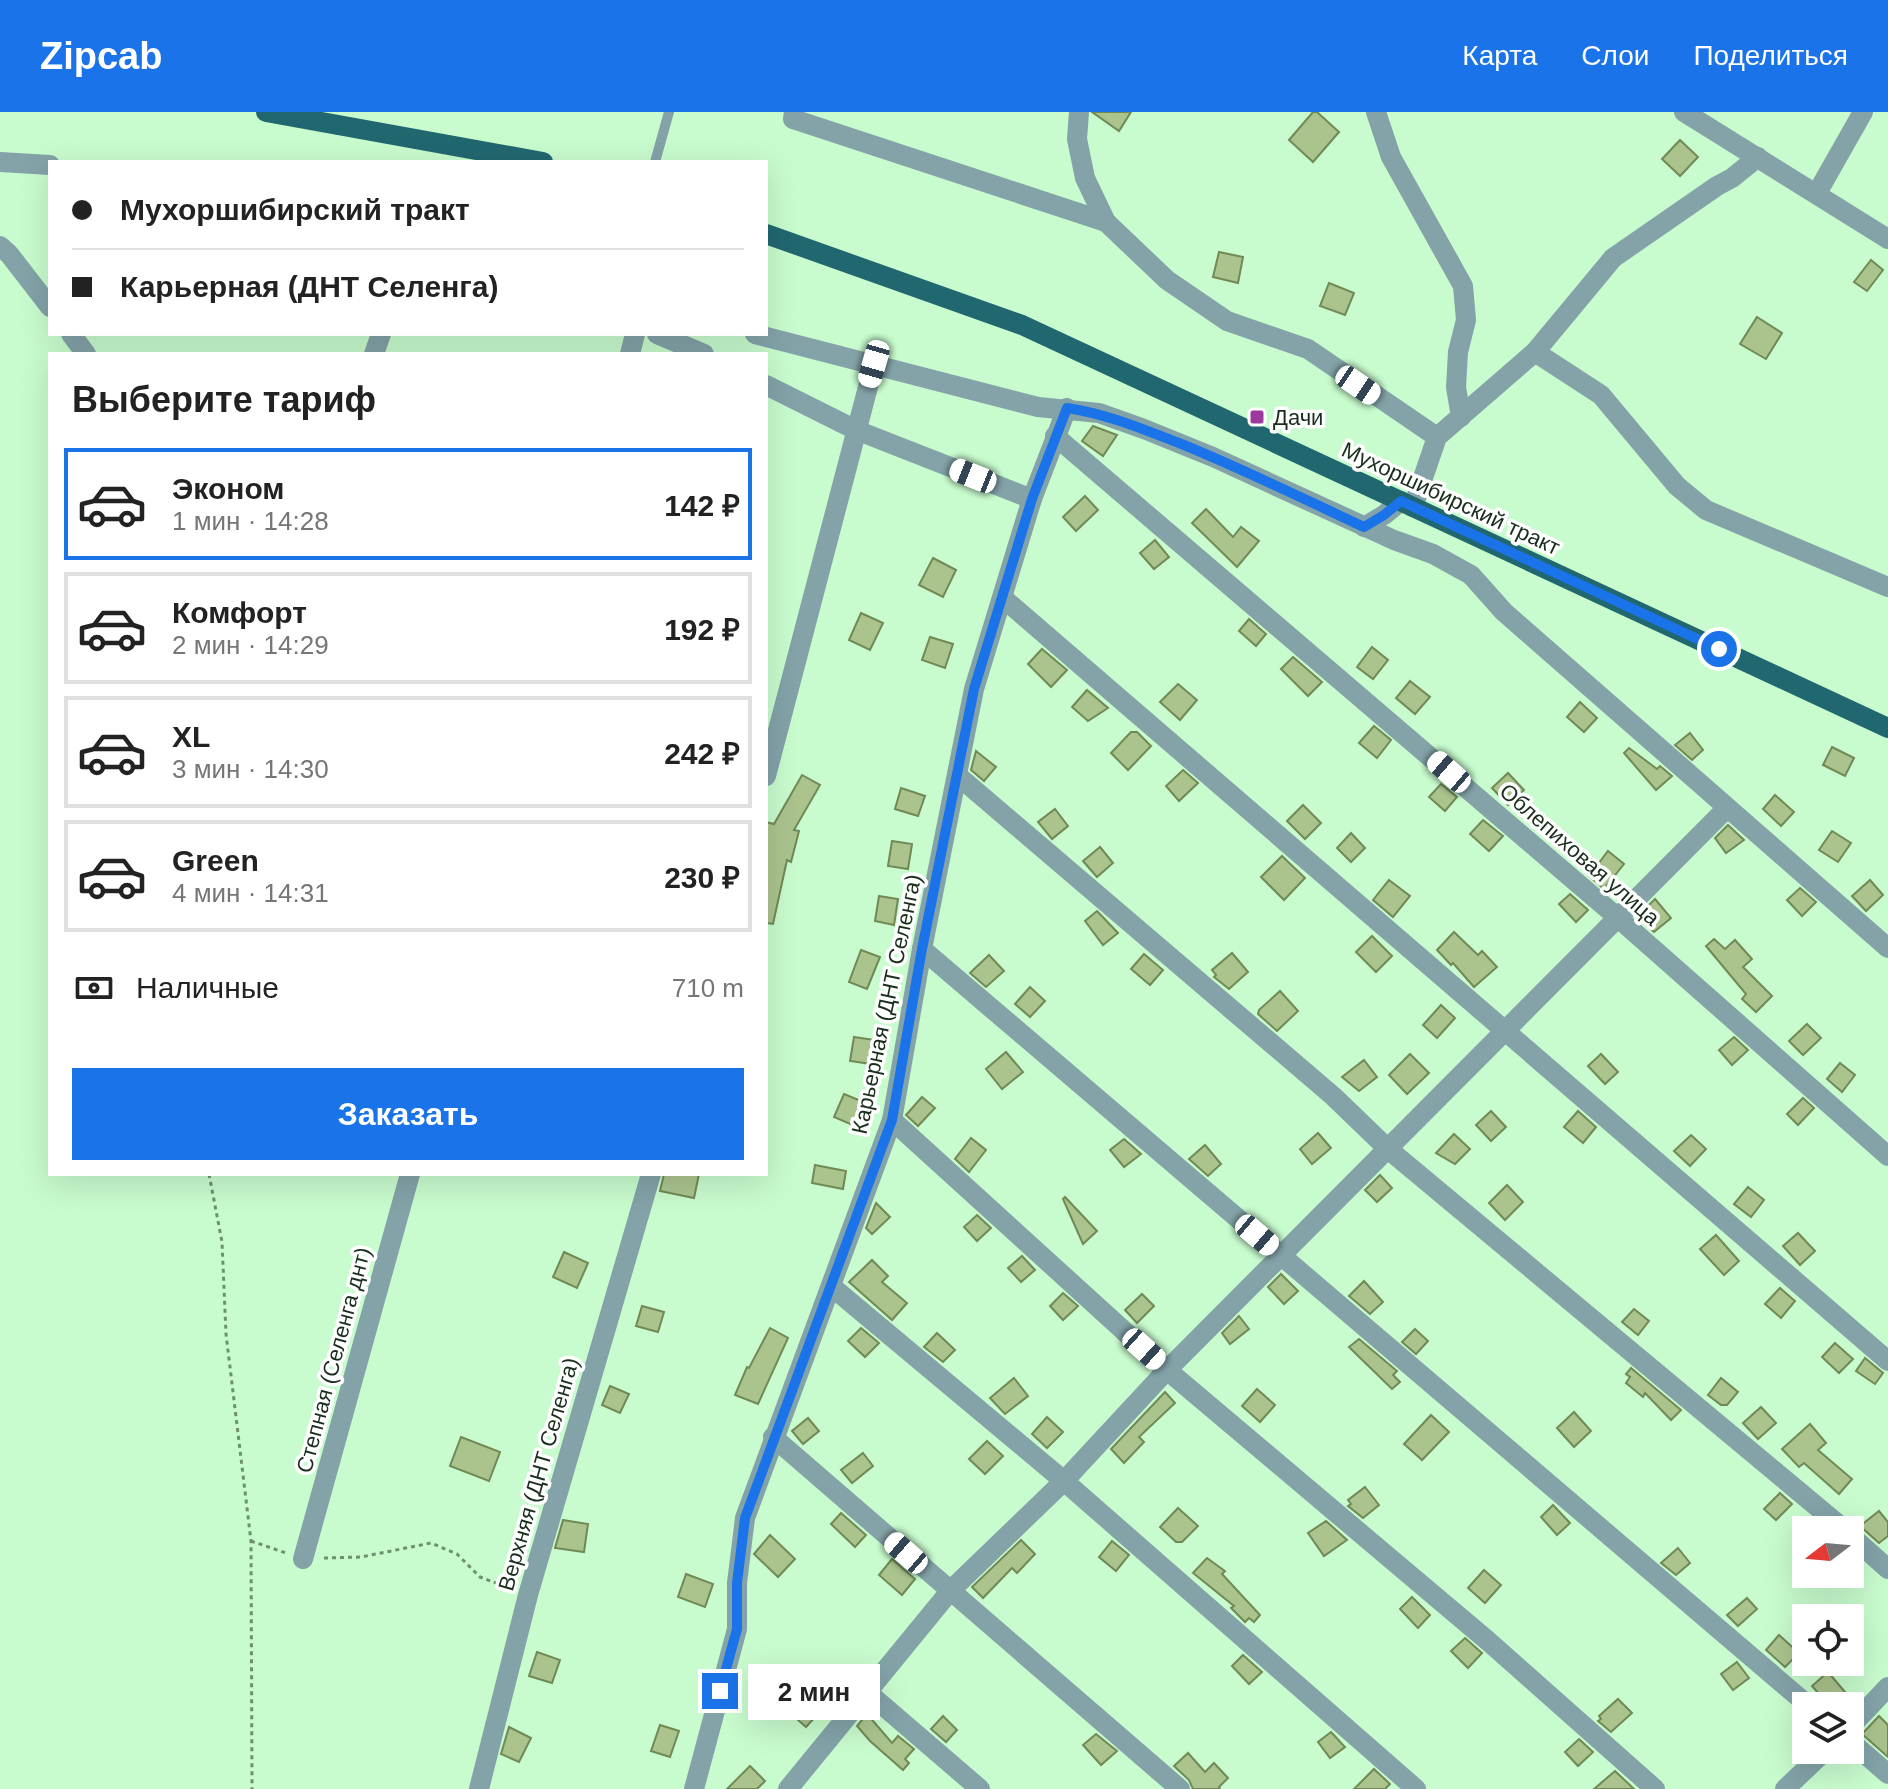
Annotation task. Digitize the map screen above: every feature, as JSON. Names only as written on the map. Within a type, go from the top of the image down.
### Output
[{"type":"main road","points":[[266,112],[532,160]]},
{"type":"main road","name":"Мухоршибирский тракт","points":[[768,235],[1022,325],[1888,728]]},
{"type":"street","points":[[794,112],[793,119],[1106,222]]},
{"type":"street","points":[[1079,112],[1077,139],[1085,178],[1106,222],[1167,280],[1227,321],[1308,349],[1437,437]]},
{"type":"street","points":[[1376,112],[1391,157],[1463,286],[1466,320],[1458,352],[1456,387],[1461,417]]},
{"type":"street","points":[[1684,112],[1888,239]]},
{"type":"street","points":[[1817,193],[1863,112]]},
{"type":"street","points":[[1364,527],[1407,504],[1437,437],[1535,352],[1613,258],[1758,157]]},
{"type":"street","points":[[0,162],[48,165]]},
{"type":"street","points":[[0,246],[48,304]]},
{"type":"street","points":[[662,336],[699,352]]},
{"type":"street","points":[[763,336],[1038,407],[1099,413],[1213,457],[1364,527],[1433,554],[1471,575],[1504,612],[1888,948]]},
{"type":"street","points":[[1535,352],[1601,395],[1677,486],[1706,510],[1888,587]]},
{"type":"street","points":[[768,768],[874,364]]},
{"type":"street","points":[[768,386],[856,430],[1032,499]]},
{"type":"street","name":"Карьерная (ДНТ Селенга)","points":[[698,1787],[737,1629],[737,1583],[745,1518],[892,1120],[922,949],[974,689],[1032,499],[1067,408]]},
{"type":"street","name":"Облепиховая улица","points":[[1055,436],[1617,917],[1888,1156]]},
{"type":"street","points":[[1003,598],[1888,1361]]},
{"type":"street","points":[[957,775],[1333,1096],[1388,1149],[1828,1516]]},
{"type":"street","points":[[788,1789],[950,1591],[1064,1481],[1167,1370],[1727,808]]},
{"type":"street","points":[[922,949],[1793,1692]]},
{"type":"street","points":[[892,1120],[1167,1370],[1488,1641],[1655,1789]]},
{"type":"street","name":"Степная (Селенга днт)","points":[[303,1559],[409,1176]]},
{"type":"street","name":"Верхняя (ДНТ Селенга)","points":[[479,1789],[528,1595],[650,1176]]},
{"type":"street","points":[[831,1286],[1064,1481],[1416,1789]]},
{"type":"street","points":[[773,1437],[1180,1789]]},
{"type":"street","points":[[1864,1548],[1888,1569]]},
{"type":"street","points":[[1864,1712],[1888,1687]]},
{"type":"street","points":[[866,1691],[980,1789]]},
{"type":"street","points":[[1864,1753],[1888,1774]]},
{"type":"street","points":[[1785,1789],[1811,1764]]},
{"type":"lane","points":[[656,160],[669,112]]},
{"type":"path","points":[[209,1176],[222,1242],[226,1334],[251,1541],[252,1789]]},
{"type":"path","points":[[251,1541],[303,1559],[361,1557],[431,1543],[457,1554],[480,1577],[528,1595]]},
{"type":"building","points":[[1092,112],[1131,112],[1119,131]]},
{"type":"building","points":[[1313,112],[1317,112],[1339,132],[1313,162],[1289,140]]},
{"type":"building","points":[[1680,140],[1698,157],[1680,176],[1662,159]]},
{"type":"building","points":[[1219,252],[1243,257],[1238,283],[1213,277]]},
{"type":"building","points":[[1871,260],[1883,270],[1867,291],[1854,282]]},
{"type":"building","points":[[1329,283],[1354,293],[1345,315],[1320,306]]},
{"type":"building","points":[[1757,317],[1782,333],[1766,359],[1740,344]]},
{"type":"building","points":[[1093,426],[1117,435],[1103,456],[1082,441]]},
{"type":"building","points":[[1085,496],[1098,510],[1076,531],[1063,517]]},
{"type":"building","points":[[1206,509],[1233,537],[1241,527],[1259,541],[1237,567],[1192,523]]},
{"type":"building","points":[[1155,540],[1169,557],[1154,569],[1140,553]]},
{"type":"building","points":[[933,558],[956,570],[943,597],[919,585]]},
{"type":"building","points":[[861,613],[883,623],[870,650],[849,640]]},
{"type":"building","points":[[1249,619],[1266,634],[1256,646],[1239,631]]},
{"type":"building","points":[[930,637],[953,644],[945,668],[922,660]]},
{"type":"building","points":[[1372,647],[1388,660],[1373,679],[1357,667]]},
{"type":"building","points":[[1042,649],[1067,670],[1051,687],[1028,664]]},
{"type":"building","points":[[1293,657],[1322,682],[1308,696],[1281,669]]},
{"type":"building","points":[[1410,681],[1430,697],[1415,714],[1396,698]]},
{"type":"building","points":[[1178,684],[1197,700],[1180,720],[1160,702]]},
{"type":"building","points":[[1087,690],[1108,708],[1088,721],[1072,707]]},
{"type":"building","points":[[1580,702],[1597,718],[1584,732],[1567,717]]},
{"type":"building","points":[[1374,726],[1391,740],[1377,758],[1359,743]]},
{"type":"building","points":[[1131,732],[1137,732],[1151,746],[1128,770],[1111,753]]},
{"type":"building","points":[[1690,733],[1703,750],[1692,760],[1675,745]]},
{"type":"building","points":[[1832,747],[1854,758],[1845,776],[1823,765]]},
{"type":"building","points":[[1629,748],[1672,776],[1656,790],[1624,753]]},
{"type":"building","points":[[976,751],[996,767],[984,781],[971,770]]},
{"type":"building","points":[[1183,770],[1198,783],[1179,801],[1166,786]]},
{"type":"building","points":[[1508,773],[1524,790],[1508,805],[1492,788]]},
{"type":"building","points":[[802,775],[820,785],[794,830],[799,831],[791,862],[787,860],[773,924],[768,923],[768,822],[774,824]]},
{"type":"building","points":[[1441,784],[1457,797],[1445,811],[1429,797]]},
{"type":"building","points":[[901,788],[925,796],[918,816],[895,809]]},
{"type":"building","points":[[1775,795],[1794,812],[1781,826],[1763,809]]},
{"type":"building","points":[[1303,805],[1321,823],[1305,839],[1287,821]]},
{"type":"building","points":[[1055,809],[1068,826],[1052,839],[1038,822]]},
{"type":"building","points":[[1483,820],[1503,836],[1489,851],[1470,834]]},
{"type":"building","points":[[1728,825],[1744,840],[1726,853],[1715,838]]},
{"type":"building","points":[[1832,831],[1851,843],[1838,862],[1819,850]]},
{"type":"building","points":[[1351,833],[1365,848],[1351,862],[1337,848]]},
{"type":"building","points":[[892,841],[912,844],[908,869],[888,866]]},
{"type":"building","points":[[1100,847],[1113,863],[1097,877],[1083,861]]},
{"type":"building","points":[[1608,851],[1624,864],[1604,889],[1589,876]]},
{"type":"building","points":[[1282,856],[1305,878],[1284,900],[1261,877]]},
{"type":"building","points":[[1389,880],[1410,896],[1393,917],[1373,900]]},
{"type":"building","points":[[1870,880],[1883,895],[1866,911],[1852,896]]},
{"type":"building","points":[[1800,888],[1816,902],[1802,916],[1787,900]]},
{"type":"building","points":[[1570,894],[1588,910],[1576,922],[1559,904]]},
{"type":"building","points":[[879,896],[898,899],[894,925],[875,921]]},
{"type":"building","points":[[1655,899],[1671,918],[1654,932],[1637,917]]},
{"type":"building","points":[[1097,911],[1118,933],[1103,945],[1085,921]]},
{"type":"building","points":[[1454,932],[1478,955],[1482,951],[1497,967],[1474,987],[1437,950]]},
{"type":"building","points":[[1372,936],[1392,956],[1376,972],[1356,952]]},
{"type":"building","points":[[1714,939],[1725,949],[1735,940],[1752,959],[1743,967],[1772,996],[1756,1012],[1742,999],[1746,994],[1706,946]]},
{"type":"building","points":[[861,950],[880,957],[867,989],[849,982]]},
{"type":"building","points":[[1232,953],[1248,972],[1229,989],[1214,977],[1216,975],[1212,970]]},
{"type":"building","points":[[1144,954],[1163,970],[1150,985],[1131,969]]},
{"type":"building","points":[[989,955],[1004,971],[986,987],[970,973]]},
{"type":"building","points":[[1030,987],[1045,1001],[1030,1017],[1015,1004]]},
{"type":"building","points":[[1280,991],[1298,1011],[1277,1031],[1258,1014]]},
{"type":"building","points":[[1441,1005],[1455,1018],[1437,1038],[1423,1025]]},
{"type":"building","points":[[1807,1024],[1821,1038],[1803,1055],[1789,1041]]},
{"type":"building","points":[[854,1037],[875,1040],[871,1064],[850,1061]]},
{"type":"building","points":[[1734,1037],[1748,1050],[1732,1065],[1719,1050]]},
{"type":"building","points":[[1006,1052],[1023,1072],[1002,1089],[986,1069]]},
{"type":"building","points":[[1410,1054],[1429,1073],[1407,1094],[1389,1075]]},
{"type":"building","points":[[1601,1054],[1618,1072],[1605,1084],[1588,1066]]},
{"type":"building","points":[[1364,1060],[1377,1077],[1359,1091],[1342,1077]]},
{"type":"building","points":[[1840,1063],[1855,1075],[1842,1092],[1827,1079]]},
{"type":"building","points":[[844,1094],[866,1103],[857,1127],[834,1117]]},
{"type":"building","points":[[922,1097],[935,1108],[918,1126],[906,1115]]},
{"type":"building","points":[[1803,1098],[1814,1108],[1798,1125],[1787,1114]]},
{"type":"building","points":[[1491,1111],[1506,1127],[1491,1141],[1476,1125]]},
{"type":"building","points":[[1578,1111],[1596,1127],[1583,1143],[1564,1127]]},
{"type":"building","points":[[1318,1133],[1331,1148],[1312,1164],[1300,1149]]},
{"type":"building","points":[[1454,1134],[1470,1149],[1455,1164],[1436,1153]]},
{"type":"building","points":[[1691,1135],[1706,1149],[1690,1166],[1674,1151]]},
{"type":"building","points":[[971,1138],[986,1150],[969,1172],[955,1159]]},
{"type":"building","points":[[1124,1139],[1141,1154],[1124,1167],[1110,1150]]},
{"type":"building","points":[[1205,1145],[1221,1164],[1208,1176],[1189,1159]]},
{"type":"building","points":[[815,1165],[846,1171],[843,1189],[812,1183]]},
{"type":"building","points":[[1380,1175],[1392,1188],[1377,1202],[1365,1190]]},
{"type":"building","points":[[664,1176],[699,1176],[694,1198],[660,1191]]},
{"type":"building","points":[[1507,1185],[1523,1202],[1505,1220],[1489,1203]]},
{"type":"building","points":[[1748,1187],[1764,1200],[1751,1217],[1734,1204]]},
{"type":"building","points":[[1065,1197],[1097,1231],[1083,1244],[1063,1199]]},
{"type":"building","points":[[876,1203],[890,1217],[872,1234],[866,1228]]},
{"type":"building","points":[[977,1215],[991,1228],[977,1241],[964,1227]]},
{"type":"building","points":[[1798,1233],[1815,1251],[1800,1265],[1783,1246]]},
{"type":"building","points":[[1716,1235],[1739,1261],[1724,1275],[1700,1249]]},
{"type":"building","points":[[564,1252],[588,1263],[577,1288],[553,1277]]},
{"type":"building","points":[[1022,1256],[1035,1270],[1021,1282],[1008,1268]]},
{"type":"building","points":[[872,1260],[888,1276],[882,1282],[907,1303],[892,1320],[849,1282]]},
{"type":"building","points":[[1281,1274],[1298,1291],[1284,1304],[1268,1287]]},
{"type":"building","points":[[1364,1281],[1383,1302],[1370,1314],[1349,1296]]},
{"type":"building","points":[[1780,1288],[1795,1301],[1781,1318],[1765,1304]]},
{"type":"building","points":[[1063,1293],[1078,1306],[1063,1320],[1050,1306]]},
{"type":"building","points":[[1142,1294],[1154,1306],[1137,1323],[1125,1310]]},
{"type":"building","points":[[642,1306],[664,1312],[658,1332],[636,1326]]},
{"type":"building","points":[[1634,1309],[1649,1321],[1638,1335],[1622,1322]]},
{"type":"building","points":[[1239,1316],[1249,1329],[1230,1344],[1222,1333]]},
{"type":"building","points":[[770,1328],[788,1338],[758,1404],[735,1395]]},
{"type":"building","points":[[861,1328],[879,1343],[865,1357],[848,1341]]},
{"type":"building","points":[[1415,1329],[1428,1341],[1416,1354],[1402,1342]]},
{"type":"building","points":[[937,1333],[955,1350],[943,1362],[924,1347]]},
{"type":"building","points":[[1359,1339],[1397,1371],[1393,1375],[1400,1382],[1392,1389],[1349,1347]]},
{"type":"building","points":[[1835,1343],[1853,1359],[1839,1373],[1822,1357]]},
{"type":"building","points":[[1865,1358],[1883,1373],[1875,1384],[1856,1371]]},
{"type":"building","points":[[1631,1368],[1681,1410],[1671,1420],[1645,1393],[1643,1397],[1626,1383],[1630,1377],[1626,1374]]},
{"type":"building","points":[[1014,1378],[1028,1396],[1005,1414],[990,1398]]},
{"type":"building","points":[[1721,1378],[1738,1392],[1727,1405],[1721,1405],[1708,1395]]},
{"type":"building","points":[[610,1386],[629,1394],[620,1413],[602,1405]]},
{"type":"building","points":[[1257,1389],[1275,1405],[1260,1422],[1242,1406]]},
{"type":"building","points":[[1165,1392],[1175,1403],[1139,1437],[1144,1442],[1124,1463],[1111,1449]]},
{"type":"building","points":[[1761,1407],[1776,1423],[1758,1439],[1743,1423]]},
{"type":"building","points":[[1574,1412],[1591,1431],[1574,1447],[1557,1428]]},
{"type":"building","points":[[1431,1415],[1449,1432],[1422,1460],[1404,1444]]},
{"type":"building","points":[[1047,1417],[1063,1432],[1047,1448],[1032,1434]]},
{"type":"building","points":[[808,1418],[819,1431],[803,1444],[792,1431]]},
{"type":"building","points":[[1810,1424],[1826,1443],[1818,1450],[1852,1479],[1839,1494],[1804,1463],[1799,1467],[1782,1449]]},
{"type":"building","points":[[461,1437],[500,1452],[489,1481],[450,1466]]},
{"type":"building","points":[[987,1441],[1003,1456],[985,1474],[969,1459]]},
{"type":"building","points":[[863,1453],[873,1466],[852,1483],[841,1470]]},
{"type":"building","points":[[1365,1487],[1379,1505],[1363,1518],[1348,1506],[1351,1504],[1348,1500]]},
{"type":"building","points":[[1780,1493],[1792,1504],[1776,1520],[1764,1509]]},
{"type":"building","points":[[1553,1505],[1570,1523],[1557,1535],[1541,1517]]},
{"type":"building","points":[[1178,1508],[1198,1526],[1182,1542],[1176,1542],[1160,1527]]},
{"type":"building","points":[[1879,1511],[1888,1522],[1888,1536],[1879,1543],[1864,1530],[1864,1523]]},
{"type":"building","points":[[841,1513],[866,1535],[855,1547],[831,1524]]},
{"type":"building","points":[[563,1520],[588,1524],[584,1552],[555,1548]]},
{"type":"building","points":[[1326,1521],[1347,1540],[1324,1556],[1308,1533]]},
{"type":"building","points":[[770,1535],[795,1559],[778,1577],[754,1554]]},
{"type":"building","points":[[1021,1540],[1035,1554],[1017,1573],[1012,1568],[983,1598],[972,1587]]},
{"type":"building","points":[[1112,1541],[1129,1555],[1116,1571],[1099,1557]]},
{"type":"building","points":[[1678,1548],[1690,1563],[1676,1575],[1661,1563]]},
{"type":"building","points":[[1207,1558],[1225,1571],[1222,1574],[1260,1615],[1254,1622],[1249,1618],[1245,1622],[1231,1608],[1234,1606],[1193,1573]]},
{"type":"building","points":[[892,1559],[915,1579],[902,1595],[879,1575]]},
{"type":"building","points":[[1484,1570],[1501,1585],[1485,1603],[1468,1588]]},
{"type":"building","points":[[686,1574],[713,1584],[705,1607],[678,1597]]},
{"type":"building","points":[[1412,1597],[1430,1615],[1418,1628],[1400,1609]]},
{"type":"building","points":[[1747,1598],[1757,1609],[1738,1626],[1727,1615]]},
{"type":"building","points":[[1779,1635],[1792,1647],[1792,1660],[1785,1667],[1766,1650]]},
{"type":"building","points":[[1465,1638],[1482,1653],[1468,1668],[1451,1651]]},
{"type":"building","points":[[537,1652],[560,1660],[552,1683],[529,1676]]},
{"type":"building","points":[[1243,1655],[1262,1672],[1249,1684],[1232,1666]]},
{"type":"building","points":[[1737,1662],[1749,1678],[1733,1690],[1721,1674]]},
{"type":"building","points":[[1823,1676],[1831,1676],[1845,1692],[1817,1692],[1812,1686]]},
{"type":"building","points":[[806,1692],[824,1707],[806,1727],[789,1712]]},
{"type":"building","points":[[1618,1699],[1632,1713],[1611,1732],[1598,1721],[1601,1719],[1599,1716]]},
{"type":"building","points":[[867,1714],[892,1743],[898,1736],[914,1749],[905,1759],[909,1763],[903,1770],[857,1726]]},
{"type":"building","points":[[943,1716],[957,1730],[946,1742],[931,1729]]},
{"type":"building","points":[[1879,1716],[1888,1725],[1888,1757],[1864,1736]]},
{"type":"building","points":[[660,1725],[679,1731],[670,1757],[651,1751]]},
{"type":"building","points":[[509,1727],[531,1738],[519,1762],[501,1754]]},
{"type":"building","points":[[1331,1732],[1345,1747],[1330,1758],[1318,1742]]},
{"type":"building","points":[[1096,1734],[1117,1751],[1101,1765],[1083,1745]]},
{"type":"building","points":[[1579,1739],[1593,1752],[1578,1766],[1565,1752]]},
{"type":"building","points":[[1188,1753],[1205,1772],[1214,1763],[1228,1778],[1220,1789],[1193,1789],[1189,1780],[1174,1766]]},
{"type":"building","points":[[750,1766],[765,1781],[757,1789],[727,1789]]},
{"type":"building","points":[[1374,1769],[1390,1784],[1385,1789],[1354,1789]]},
{"type":"building","points":[[1615,1771],[1634,1789],[1594,1789]]},
{"type":"place","name":"Дачи","points":[[1257,417]]},
{"type":"route","points":[[720,1691],[737,1629],[737,1583],[745,1518],[892,1120],[922,949],[974,689],[1032,499],[1067,408],[1099,413],[1144,429],[1213,457],[1364,527],[1401,501],[1719,649]]}]
